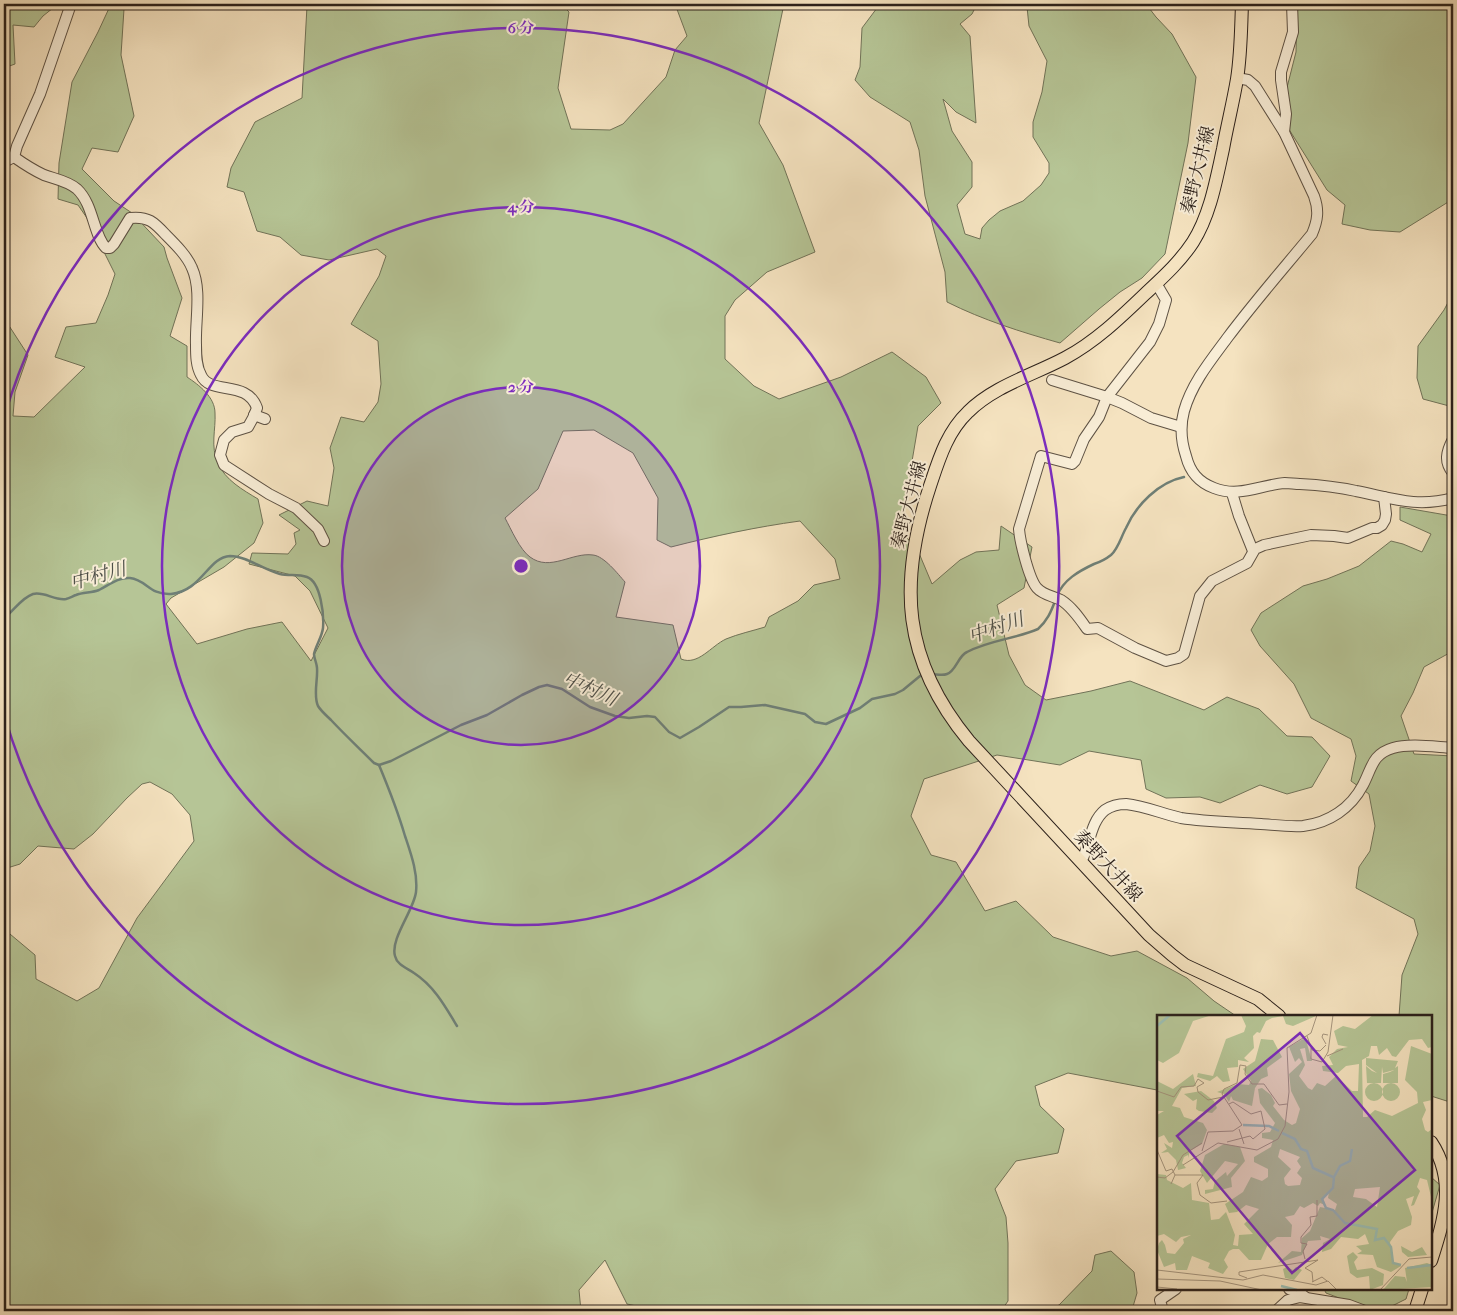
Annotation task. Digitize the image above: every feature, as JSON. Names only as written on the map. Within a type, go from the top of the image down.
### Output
[{"type":"main road","name":"秦野大井線","points":[[1242,4],[1237,78],[1219,164],[1207,212],[1201,226],[1189,247],[1156,284],[1090,343],[1068,356],[1001,388],[968,412],[952,430],[943,449],[927,495],[916,536],[911,563],[910,585],[914,631],[924,667],[931,685],[957,727],[1149,935],[1172,955],[1200,972],[1258,999],[1278,1015]]},
{"type":"main road","points":[[1432,1144],[1442,1161],[1446,1175],[1447,1192],[1444,1216],[1432,1258]]},
{"type":"main road","points":[[1415,1311],[1422,1290]]},
{"type":"street","points":[[4,162],[14,157],[40,94],[71,4]]},
{"type":"street","points":[[1284,132],[1286,114],[1281,72],[1293,32],[1292,4]]},
{"type":"street","points":[[1237,78],[1248,80],[1254,86],[1284,132],[1316,201],[1318,216],[1317,224],[1312,234],[1257,299],[1196,382],[1184,412],[1181,427],[1189,468],[1203,483],[1215,489],[1232,493],[1285,483],[1322,485],[1404,502],[1433,502],[1453,498]]},
{"type":"street","points":[[14,157],[44,175],[70,184],[77,189],[88,204],[100,239],[106,248],[110,248],[114,244],[130,218],[141,217],[148,218],[175,244],[192,268],[195,279],[197,292],[196,356],[201,377],[212,386],[243,392],[251,397],[257,408],[248,427],[232,432],[224,440],[220,455],[224,465],[268,494],[296,508],[318,529],[324,541]]},
{"type":"street","points":[[1156,284],[1166,300],[1155,333],[1107,397],[1099,417],[1084,439],[1075,461],[1072,464],[1041,456],[1019,529],[1022,552],[1036,588],[1056,598],[1077,615],[1087,629],[1098,628],[1135,648],[1166,661],[1178,658],[1184,654],[1200,596],[1212,581],[1247,563],[1253,551],[1264,545],[1311,535],[1348,538],[1372,528],[1377,528],[1385,520],[1384,497]]},
{"type":"street","points":[[1052,380],[1107,397],[1151,418],[1181,427]]},
{"type":"street","points":[[254,415],[265,419]]},
{"type":"street","points":[[1453,439],[1446,457],[1448,467],[1453,473]]},
{"type":"street","points":[[1232,493],[1253,551]]},
{"type":"street","points":[[1081,862],[1097,818],[1103,811],[1118,804],[1134,805],[1182,818],[1301,826],[1328,819],[1344,808],[1358,793],[1374,760],[1381,753],[1392,748],[1405,746],[1453,748]]},
{"type":"street","points":[[1163,1311],[1160,1300],[1175,1290]]},
{"type":"street","points":[[1292,1290],[1306,1297]]},
{"type":"street","points":[[1276,1311],[1288,1300],[1296,1297],[1349,1305],[1365,1311]]},
{"type":"green space","points":[[4,4],[58,4],[43,16],[34,27],[13,25],[15,64],[4,68]]},
{"type":"green space","points":[[111,4],[131,4],[124,9],[121,55],[134,116],[118,152],[92,148],[82,169],[114,201],[132,213],[164,247],[182,298],[170,336],[187,346],[187,377],[201,388],[209,397],[214,407],[214,450],[218,463],[225,475],[258,499],[263,523],[254,543],[224,567],[171,598],[166,604],[197,644],[247,629],[282,622],[311,661],[328,628],[310,591],[295,576],[249,564],[252,553],[288,554],[296,544],[294,533],[300,530],[279,515],[307,501],[328,506],[334,468],[330,448],[341,417],[364,422],[378,402],[381,384],[378,341],[351,324],[379,276],[386,256],[377,249],[329,260],[301,255],[280,237],[257,231],[244,192],[227,187],[231,168],[255,122],[302,98],[307,6],[303,4],[561,4],[569,12],[558,88],[571,129],[610,130],[623,124],[666,77],[675,50],[687,36],[675,4],[784,4],[759,123],[783,165],[815,252],[767,272],[735,300],[725,316],[725,359],[754,386],[779,399],[841,377],[892,352],[926,377],[941,403],[918,426],[900,532],[916,546],[932,584],[960,560],[976,552],[999,550],[1001,526],[1032,547],[1024,588],[997,605],[1009,655],[1025,685],[1046,700],[1130,681],[1204,710],[1227,697],[1259,709],[1287,736],[1312,737],[1330,756],[1312,787],[1287,794],[1260,785],[1220,803],[1200,797],[1166,798],[1146,789],[1141,760],[1089,751],[1060,765],[997,755],[924,779],[911,816],[931,855],[956,862],[985,911],[1016,901],[1053,937],[1111,956],[1137,951],[1187,978],[1214,1001],[1235,1015],[1157,1015],[1157,1090],[1068,1073],[1035,1086],[1040,1106],[1064,1129],[1058,1153],[1016,1161],[995,1189],[1006,1217],[1008,1243],[1008,1301],[1001,1311],[660,1311],[627,1304],[605,1260],[579,1290],[581,1311],[4,1311],[4,929],[35,955],[36,979],[77,1001],[99,988],[137,918],[194,841],[190,815],[172,794],[150,782],[142,784],[93,834],[74,849],[38,846],[20,864],[4,869],[4,318],[28,355],[15,392],[13,416],[34,417],[85,367],[55,357],[66,327],[96,323],[115,274],[87,218],[78,205],[58,199],[59,163],[72,82]],"holes":[[[594,430],[633,453],[658,498],[657,540],[671,547],[735,532],[800,521],[835,559],[840,579],[814,585],[798,601],[769,617],[765,627],[726,639],[699,658],[693,660],[681,659],[673,625],[616,617],[625,582],[606,562],[593,555],[577,556],[545,563],[538,561],[526,554],[505,518],[538,489],[563,431]]]},
{"type":"green space","points":[[884,4],[974,4],[976,6],[972,14],[960,24],[970,36],[976,123],[956,112],[943,99],[952,131],[972,162],[972,187],[957,205],[965,234],[980,239],[982,228],[989,220],[1000,211],[1023,201],[1041,185],[1049,173],[1049,163],[1033,137],[1033,122],[1042,92],[1047,61],[1029,26],[1025,4],[1146,4],[1172,34],[1196,77],[1188,143],[1165,254],[1142,278],[1120,292],[1060,343],[1002,325],[947,302],[945,272],[925,196],[919,150],[910,122],[870,97],[855,80],[860,67],[862,28],[877,8]]},
{"type":"green space","points":[[1289,4],[1453,4],[1453,199],[1400,232],[1370,230],[1342,224],[1345,205],[1327,190],[1280,115],[1296,52],[1297,10]]},
{"type":"green space","points":[[1453,293],[1453,407],[1423,399],[1417,378],[1418,346],[1444,310]]},
{"type":"green space","points":[[1400,507],[1453,515],[1453,651],[1424,667],[1401,716],[1414,754],[1453,756],[1453,1103],[1432,1096],[1432,1015],[1399,1015],[1402,975],[1418,934],[1414,919],[1356,888],[1359,867],[1370,851],[1375,826],[1369,794],[1351,781],[1356,756],[1351,739],[1311,718],[1294,684],[1260,646],[1251,630],[1261,613],[1303,586],[1359,566],[1391,541],[1422,552],[1431,534],[1400,520]]},
{"type":"green space","points":[[1432,1178],[1440,1185],[1432,1213]]},
{"type":"green space","points":[[1111,1251],[1134,1272],[1137,1293],[1132,1310],[1045,1311],[1059,1305],[1092,1271],[1095,1255]]},
{"type":"green space","points":[[1324,1290],[1409,1290],[1406,1299],[1382,1311],[1373,1311],[1326,1293]]},
{"type":"waterway","name":"中村川","points":[[1057,596],[1063,585],[1072,577],[1111,555],[1118,546],[1130,519],[1149,496],[1166,484],[1184,477]]},
{"type":"waterway","name":"中村川","points":[[4,618],[33,594],[37,593],[58,599],[66,599],[99,590],[126,578],[136,579],[153,590],[164,594],[182,592],[197,581],[216,562],[230,556],[242,558],[280,574],[307,577],[316,585],[323,615],[322,631],[314,654],[317,668],[316,697],[318,706],[374,763],[379,765],[391,761],[461,725],[487,715],[522,695],[547,685],[562,689],[590,707],[615,716],[629,718],[655,717],[669,732],[680,738],[729,707],[765,705],[805,714],[815,722],[826,724],[860,708],[872,699],[895,694],[924,675]]},
{"type":"waterway","name":"中村川","points":[[931,674],[947,674],[953,670],[964,654],[976,648],[1038,629],[1044,623],[1055,601]]},
{"type":"waterway","points":[[379,765],[412,857],[416,878],[416,892],[396,941],[395,956],[400,964],[421,978],[433,990],[457,1026]]}]
